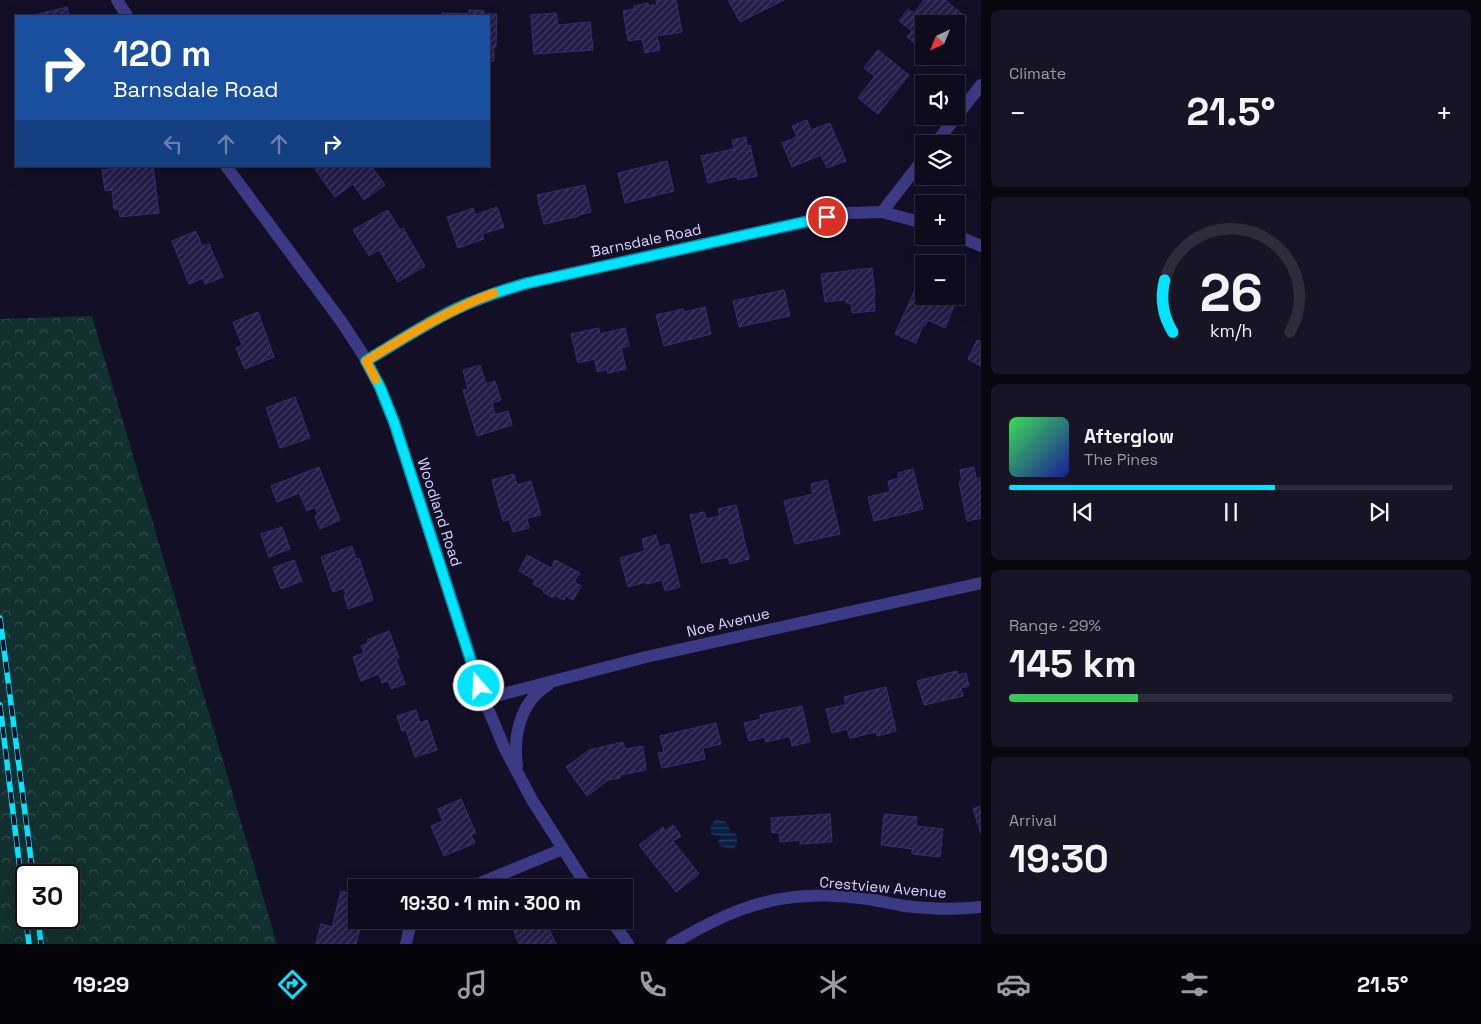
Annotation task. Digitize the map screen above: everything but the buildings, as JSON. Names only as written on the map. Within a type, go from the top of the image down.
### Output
[{"type":"street","points":[[116,0],[126,15]]},
{"type":"street","points":[[942,135],[981,85]]},
{"type":"street","name":"Woodland Road","points":[[227,167],[341,322],[380,387],[394,422],[484,699],[504,747],[532,800],[582,879]]},
{"type":"street","points":[[882,212],[915,170]]},
{"type":"street","name":"Barnsdale Road","points":[[366,361],[411,333],[456,309],[491,294],[528,283],[849,213],[882,212],[915,221]]},
{"type":"street","points":[[965,239],[981,246]]},
{"type":"street","name":"Noe Avenue","points":[[484,699],[656,655],[981,582]]},
{"type":"street","points":[[518,774],[515,754],[516,738],[522,716],[526,706],[534,696],[554,681]]},
{"type":"street","points":[[489,879],[563,848]]},
{"type":"street","name":"Crestview Avenue","points":[[672,944],[706,924],[741,909],[765,902],[790,898],[828,896],[866,898],[904,906],[942,910],[981,908]]},
{"type":"street","points":[[406,944],[410,929]]},
{"type":"street","points":[[617,929],[628,944]]},
{"type":"green space","points":[[92,316],[277,944],[0,944],[0,319]]},
{"type":"water","points":[[716,819],[726,822],[732,833],[735,833],[737,836],[737,845],[732,849],[720,846],[718,841],[721,837],[711,834],[711,826]]},
{"type":"railway","points":[[0,618],[32,864]]},
{"type":"railway","points":[[0,705],[29,944]]},
{"type":"railway","points":[[39,929],[41,944]]},
{"type":"slow traffic","points":[[376,380],[366,361],[411,333],[456,309],[494,293]]},
{"type":"route","points":[[479,686],[394,422],[380,387],[366,361],[411,333],[456,309],[491,294],[528,283],[827,217]]}]
